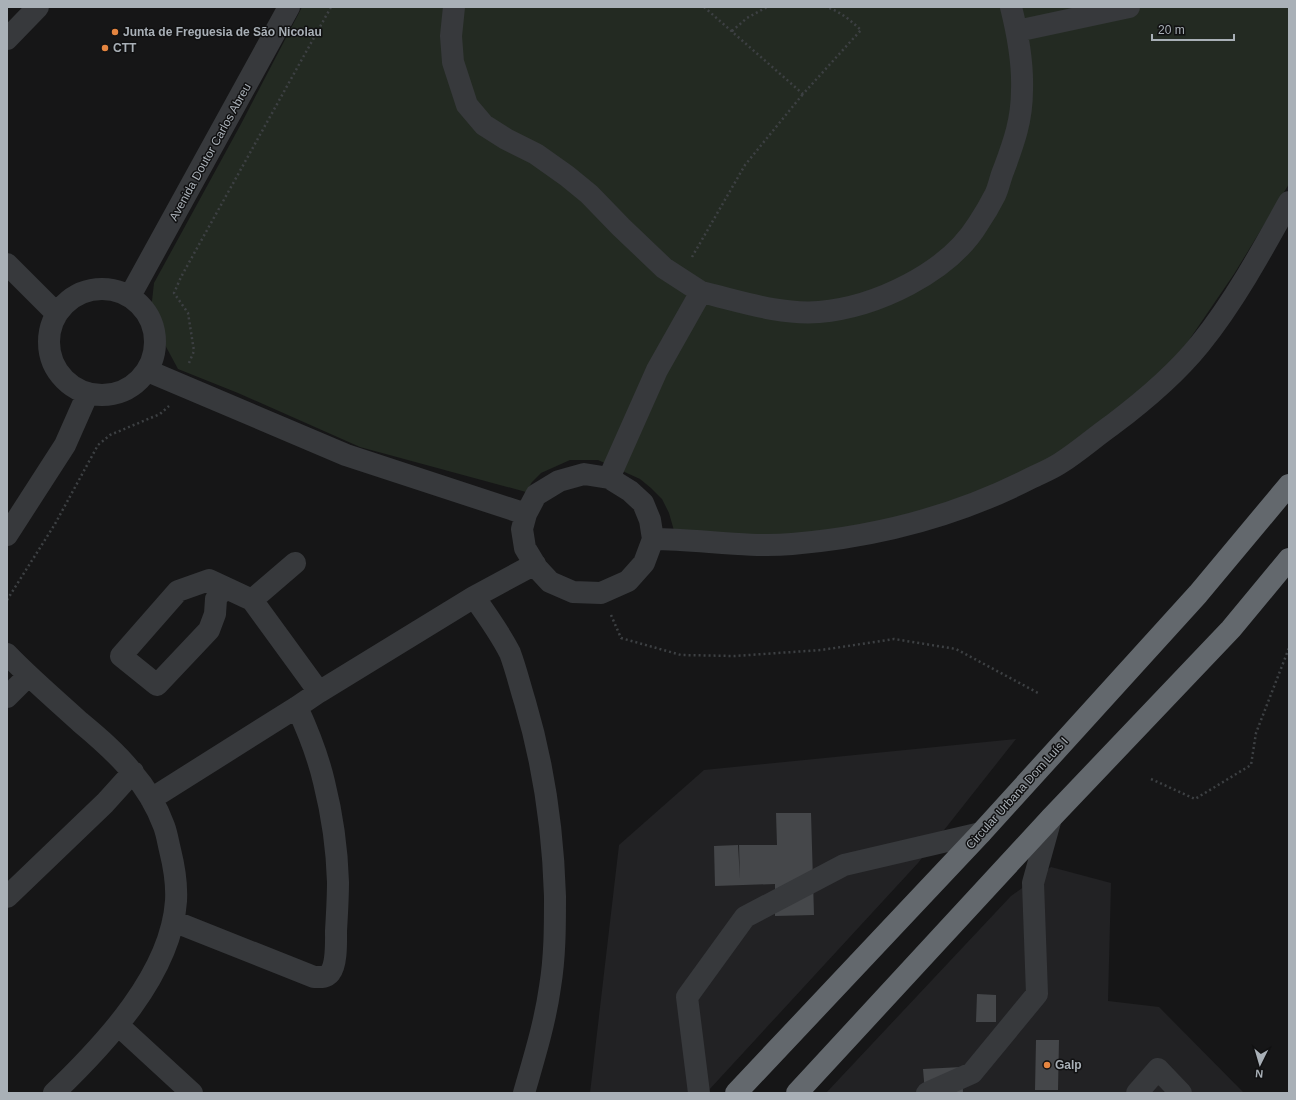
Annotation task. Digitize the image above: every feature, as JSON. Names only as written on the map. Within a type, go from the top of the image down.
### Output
[{"type":"highway","name":"Circular Urbana Dom Luís I","points":[[736,1093],[981,834],[1198,594],[1289,484]]},
{"type":"highway","points":[[797,1093],[1050,818],[1231,629],[1289,559]]},
{"type":"street","points":[[7,38],[38,7]]},
{"type":"street","name":"Avenida Doutor Carlos Abreu","points":[[130,296],[289,7]]},
{"type":"street","points":[[454,7],[451,36],[453,62],[467,105],[484,125],[506,139],[536,154],[567,176],[589,194],[620,227],[664,268],[701,292],[776,310],[819,312],[839,309],[886,295],[916,281],[961,246],[978,225],[995,194],[1017,133],[1022,92],[1022,72],[1017,31],[1011,7]]},
{"type":"street","points":[[1017,31],[1129,7]]},
{"type":"street","points":[[653,539],[679,539],[736,544],[791,544],[845,538],[881,531],[972,505],[1004,492],[1061,463],[1136,408],[1167,380],[1200,345],[1241,284],[1289,202]]},
{"type":"street","points":[[7,264],[57,314]]},
{"type":"street","points":[[110,289],[130,296],[145,310],[154,329],[155,350],[148,371],[134,384],[115,393],[100,395],[88,393],[75,388],[65,380],[54,362],[50,343],[50,334],[57,314],[71,298],[90,290],[110,289]]},
{"type":"street","points":[[609,478],[657,370],[701,292]]},
{"type":"street","points":[[148,371],[180,386],[346,455],[526,514]]},
{"type":"street","points":[[7,535],[65,445],[88,393]]},
{"type":"street","points":[[584,474],[609,478],[630,491],[643,503],[650,520],[653,539],[644,563],[628,581],[601,593],[573,592],[550,582],[535,564],[525,548],[522,529],[526,514],[536,495],[559,481],[584,474]]},
{"type":"street","points":[[252,600],[295,563]]},
{"type":"street","points":[[151,799],[319,692],[474,597],[535,564]]},
{"type":"street","points":[[224,587],[216,599],[214,614],[209,630],[157,685],[122,656],[178,592],[209,580],[252,600],[319,692]]},
{"type":"street","points":[[474,597],[494,626],[510,654],[532,723],[542,765],[548,808],[554,873],[554,955],[545,1012],[524,1093]]},
{"type":"street","points":[[7,654],[28,676],[102,741],[132,772],[151,799],[164,827],[172,858],[176,900],[173,921],[165,949],[138,998],[118,1025],[107,1039],[54,1093]]},
{"type":"street","points":[[7,697],[28,676]]},
{"type":"street","points":[[173,921],[314,977],[324,977],[329,974],[332,969],[336,940],[338,882],[333,829],[322,774],[311,738],[297,707]]},
{"type":"street","points":[[7,897],[105,803],[132,772]]},
{"type":"street","points":[[927,1093],[972,1074],[1037,994],[1032,882],[1050,818]]},
{"type":"street","points":[[699,1093],[687,997],[745,917],[844,865],[981,834]]},
{"type":"street","points":[[118,1025],[192,1093]]},
{"type":"street","points":[[1137,1093],[1158,1069],[1181,1093]]},
{"type":"path","points":[[7,600],[54,524],[98,445],[110,435],[160,414],[175,400],[194,351],[188,313],[174,293],[332,7]]},
{"type":"path","points":[[704,7],[803,94]]},
{"type":"path","points":[[732,31],[747,18],[767,7]]},
{"type":"path","points":[[680,278],[745,165],[803,94],[861,30],[847,18],[831,8],[826,7]]},
{"type":"path","points":[[601,593],[621,638],[681,654],[735,656],[821,650],[894,639],[956,649],[1040,694]]},
{"type":"path","points":[[1151,779],[1195,800],[1251,765],[1256,733],[1289,648]]},
{"type":"shaded area","points":[[302,7],[1289,7],[1289,184],[1234,274],[1187,343],[1151,383],[1055,455],[1002,485],[925,514],[841,532],[758,538],[675,534],[669,513],[662,499],[651,488],[640,479],[598,460],[570,460],[541,473],[532,482],[526,492],[360,447],[238,393],[178,369],[164,343],[151,310],[154,283],[241,124]]},
{"type":"shaded area","points":[[1016,739],[918,863],[708,1091],[701,1093],[590,1093],[619,845],[704,770]]},
{"type":"shaded area","name":"Galp","points":[[1051,867],[1111,883],[1108,1001],[1159,1007],[1244,1093],[826,1093],[1011,896]]},
{"type":"building","points":[[776,813],[811,813],[814,915],[775,916],[775,884],[715,886],[714,846],[738,845],[740,879],[739,845],[777,845]]},
{"type":"building","points":[[977,994],[996,995],[996,1022],[976,1022]]},
{"type":"building","name":"Galp","points":[[1036,1040],[1059,1040],[1058,1090],[1035,1090]]},
{"type":"building","points":[[962,1067],[963,1093],[925,1093],[923,1069]]},
{"type":"place","name":"Junta de Freguesia de São Nicolau","points":[[115,32]]},
{"type":"place","name":"CTT","points":[[105,48]]},
{"type":"place","name":"Galp","points":[[1047,1065]]}]
